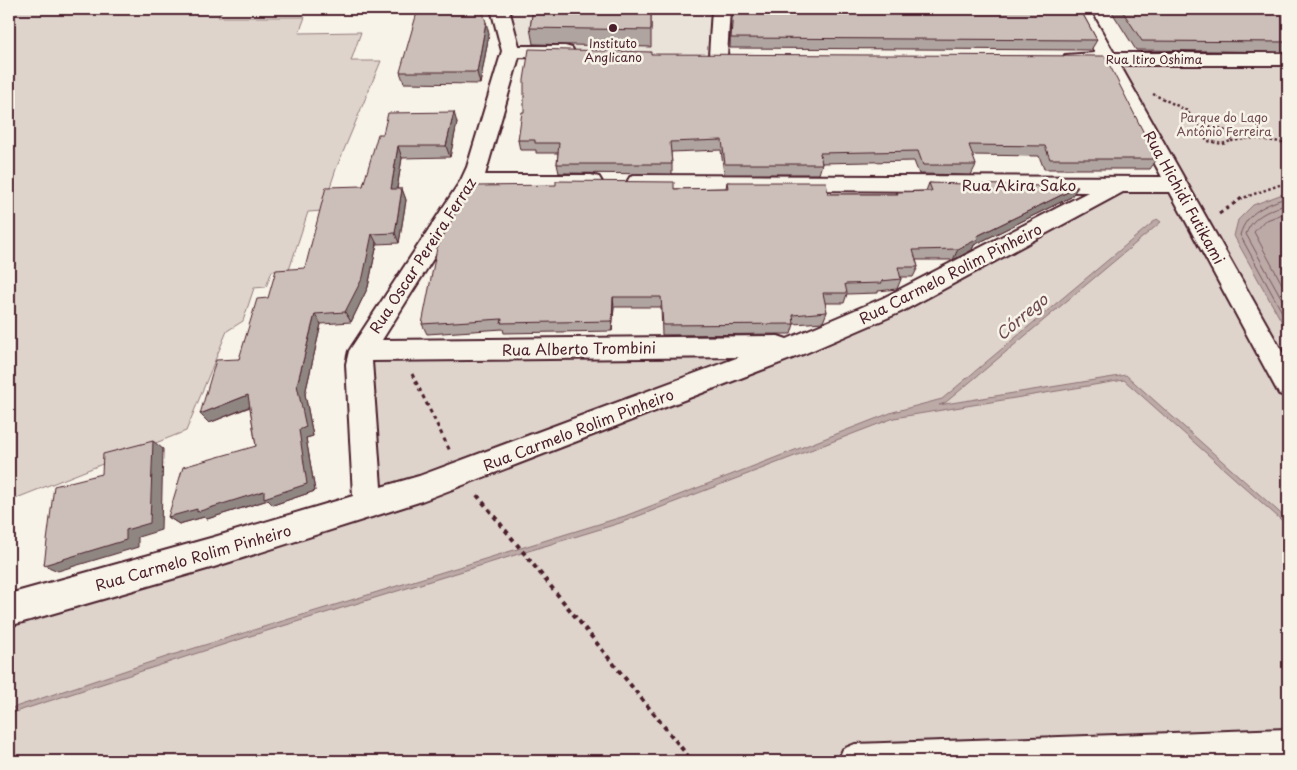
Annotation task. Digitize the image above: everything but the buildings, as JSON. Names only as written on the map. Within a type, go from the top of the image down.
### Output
[{"type":"street","points":[[500,9],[511,51],[580,53]]},
{"type":"street","points":[[718,56],[721,9]]},
{"type":"street","name":"Rua Hichidi Futikami","points":[[1080,9],[1288,386]]},
{"type":"street","name":"Rua Oscar Pereira Ferraz","points":[[368,505],[359,364],[362,351],[471,182],[478,167],[511,51]]},
{"type":"street","points":[[698,55],[738,56]]},
{"type":"street","name":"Rua Itiro Oshima","points":[[1050,59],[1288,58]]},
{"type":"street","name":"Rua Akira Sako","points":[[471,182],[1177,185]]},
{"type":"street","name":"Rua Carmelo Rolim Pinheiro","points":[[9,610],[368,505],[462,474],[797,346],[892,305],[1121,184]]},
{"type":"street","name":"Rua Alberto Trombini","points":[[362,351],[797,346]]},
{"type":"street","points":[[855,761],[936,756],[1288,746]]},
{"type":"path","points":[[1124,86],[1165,98],[1179,105],[1194,118],[1200,127],[1199,134],[1202,138],[1212,143],[1224,145],[1241,138],[1288,143]]},
{"type":"path","points":[[1200,127],[1209,125],[1221,128],[1230,134],[1231,141]]},
{"type":"path","points":[[1206,237],[1219,215],[1242,198],[1288,182]]},
{"type":"path","points":[[400,350],[462,474],[509,537],[692,761]]},
{"type":"shaded area","name":"Instituto Anglicano","points":[[503,9],[719,9],[714,54],[514,48]]},
{"type":"green space","points":[[9,9],[223,9],[218,17],[305,17],[299,33],[361,32],[351,61],[381,61],[336,169],[322,211],[308,212],[289,270],[272,271],[266,287],[254,288],[243,321],[227,331],[186,431],[9,501]]},
{"type":"green space","name":"Parque do Lago Antônio Ferreira","points":[[1288,58],[1288,377],[1116,59]]},
{"type":"green space","points":[[1121,184],[1177,185],[1288,384],[1288,746],[1102,751],[964,761],[9,761],[9,609],[367,505],[362,351],[797,346]]},
{"type":"water","points":[[1288,192],[1288,333],[1234,236],[1238,220],[1253,205]]},
{"type":"water","points":[[1157,219],[1161,222],[945,403],[939,405],[1126,375],[1288,520],[1288,526],[1124,380],[894,418],[620,523],[247,637],[9,714],[9,709],[172,655],[625,516],[893,412],[942,399]]},
{"type":"place","name":"Instituto Anglicano","points":[[613,28]]},
{"type":"water label","name":"Córrego","points":[[1021,316]]}]
